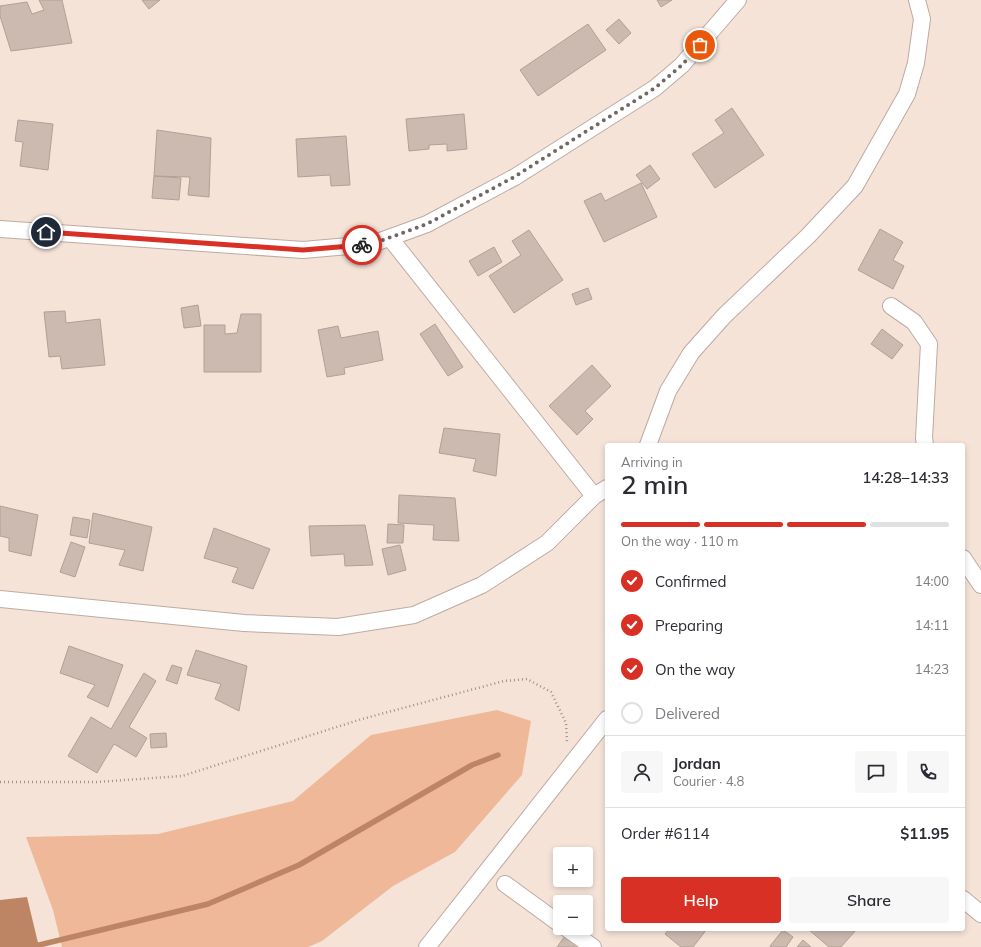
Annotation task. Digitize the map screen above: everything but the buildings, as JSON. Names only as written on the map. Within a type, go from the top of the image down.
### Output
[{"type":"street","points":[[0,229],[303,250],[372,244],[427,224],[514,177],[655,88],[682,65],[738,0]]},
{"type":"street","points":[[649,443],[668,391],[692,353],[724,316],[808,236],[855,186],[907,94],[916,63],[922,19],[917,0]]},
{"type":"street","points":[[0,599],[244,622],[338,627],[414,615],[482,585],[547,543],[600,492],[390,238]]},
{"type":"street","points":[[891,306],[914,322],[929,344],[925,443]]},
{"type":"street","points":[[965,561],[981,585]]},
{"type":"street","points":[[427,947],[605,722]]},
{"type":"street","points":[[505,884],[553,919]]},
{"type":"street","points":[[965,901],[981,914]]},
{"type":"street","points":[[576,935],[593,947]]},
{"type":"path","points":[[0,782],[97,782],[182,776],[362,719],[504,681],[527,680],[551,692],[566,723],[567,744]]},
{"type":"shaded area","points":[[497,710],[531,721],[522,775],[455,852],[393,886],[322,941],[308,947],[62,947],[53,910],[26,837],[158,834],[293,801],[371,735]]},
{"type":"shaded area","points":[[27,897],[39,947],[0,947],[0,900]]},
{"type":"waterway","points":[[31,947],[208,904],[299,865],[472,765],[498,755]]},
{"type":"way so far","points":[[362,245],[372,244],[427,224],[514,177],[655,88],[682,65],[700,45]]},
{"type":"route","points":[[46,232],[303,250],[362,245]]}]
